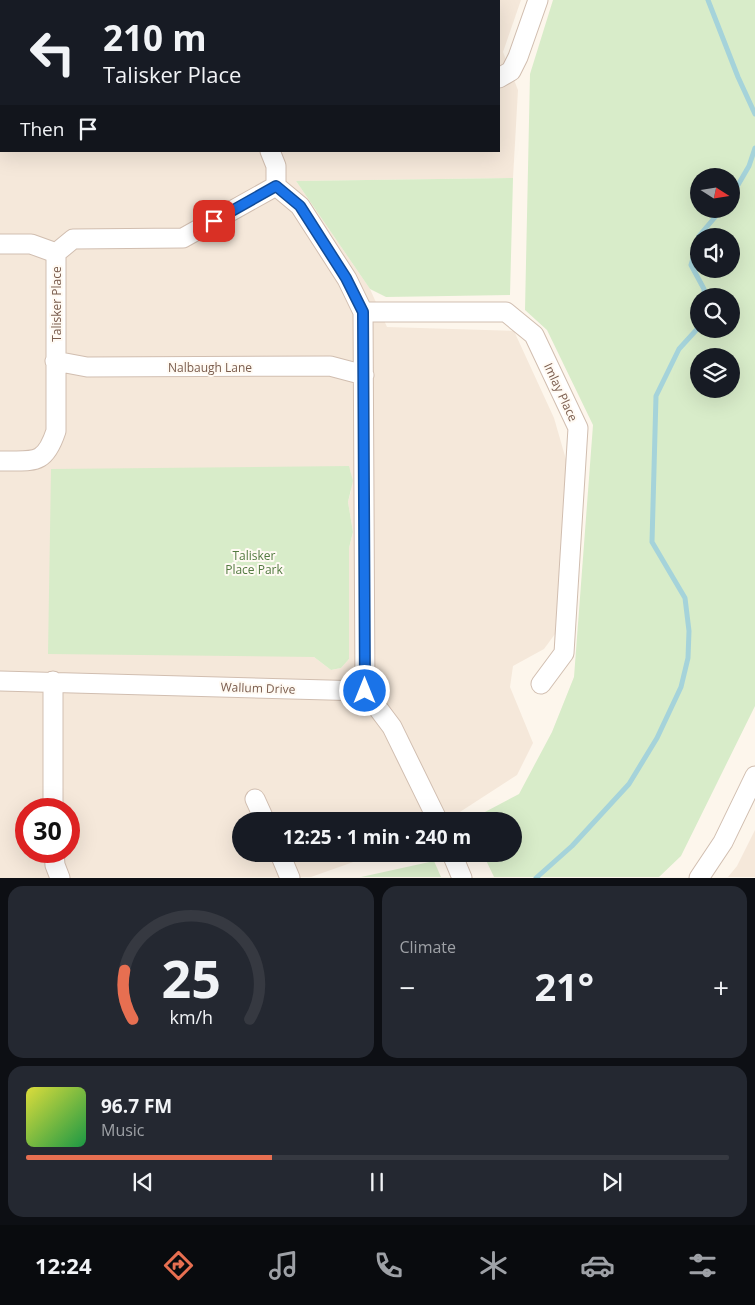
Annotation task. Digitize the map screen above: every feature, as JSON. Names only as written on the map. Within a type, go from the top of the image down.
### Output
[{"type":"street","points":[[500,77],[511,71],[518,57],[538,0]]},
{"type":"street","points":[[270,152],[276,166],[276,186],[300,206],[346,278],[363,312],[365,691],[392,727],[434,812]]},
{"type":"street","name":"Talisker Place","points":[[0,461],[36,460],[50,449],[56,431],[56,253],[73,238],[183,238],[276,186]]},
{"type":"street","points":[[0,244],[31,244],[56,253]]},
{"type":"street","name":"Imlay Place","points":[[363,312],[506,312],[534,335],[578,428],[564,653],[542,684]]},
{"type":"street","name":"Nalbaugh Lane","points":[[55,361],[87,367],[330,366],[364,375]]},
{"type":"street","name":"Wallum Drive","points":[[0,681],[365,691]]},
{"type":"street","points":[[53,681],[53,798]]},
{"type":"street","points":[[701,877],[723,842],[755,776]]},
{"type":"street","points":[[255,799],[261,812]]},
{"type":"street","points":[[283,862],[290,878]]},
{"type":"street","points":[[455,862],[462,878]]},
{"type":"street","points":[[55,863],[60,878]]},
{"type":"shaded area","points":[[500,0],[521,0],[503,52],[518,90],[513,178],[296,181],[370,289],[387,327],[514,331],[554,418],[567,463],[555,634],[544,649],[513,666],[510,687],[533,743],[517,775],[460,812],[232,812],[232,862],[353,862],[311,877],[0,878],[0,152],[500,152]],"holes":[[[351,470],[351,491],[348,502],[353,532],[349,548],[349,659],[341,668],[331,670],[314,657]]]},
{"type":"shaded area","points":[[755,830],[755,877],[728,877],[737,866]]},
{"type":"green space","points":[[553,0],[755,0],[755,706],[681,856],[659,877],[494,877],[487,862],[522,862],[522,812],[485,812],[519,794],[552,732],[574,677],[593,425],[547,330],[525,310],[530,74]]},
{"type":"green space","points":[[513,178],[510,295],[386,297],[370,289],[296,181]]},
{"type":"green space","name":"Talisker Place Park","points":[[349,466],[353,481],[348,502],[353,532],[349,548],[349,659],[341,668],[331,670],[314,657],[48,654],[51,469]]},
{"type":"green space","points":[[434,862],[441,877],[361,877]]},
{"type":"waterway","points":[[708,0],[738,77],[755,114]]},
{"type":"waterway","points":[[740,182],[749,166],[755,148]]},
{"type":"waterway","points":[[706,228],[714,218]]},
{"type":"waterway","points":[[698,278],[703,288]]},
{"type":"waterway","points":[[536,878],[572,846],[629,784],[657,738],[681,687],[688,658],[689,631],[685,598],[652,542],[656,396],[679,349],[690,337]]},
{"type":"route","points":[[214,221],[276,186],[300,206],[346,278],[363,312],[365,691]]}]
